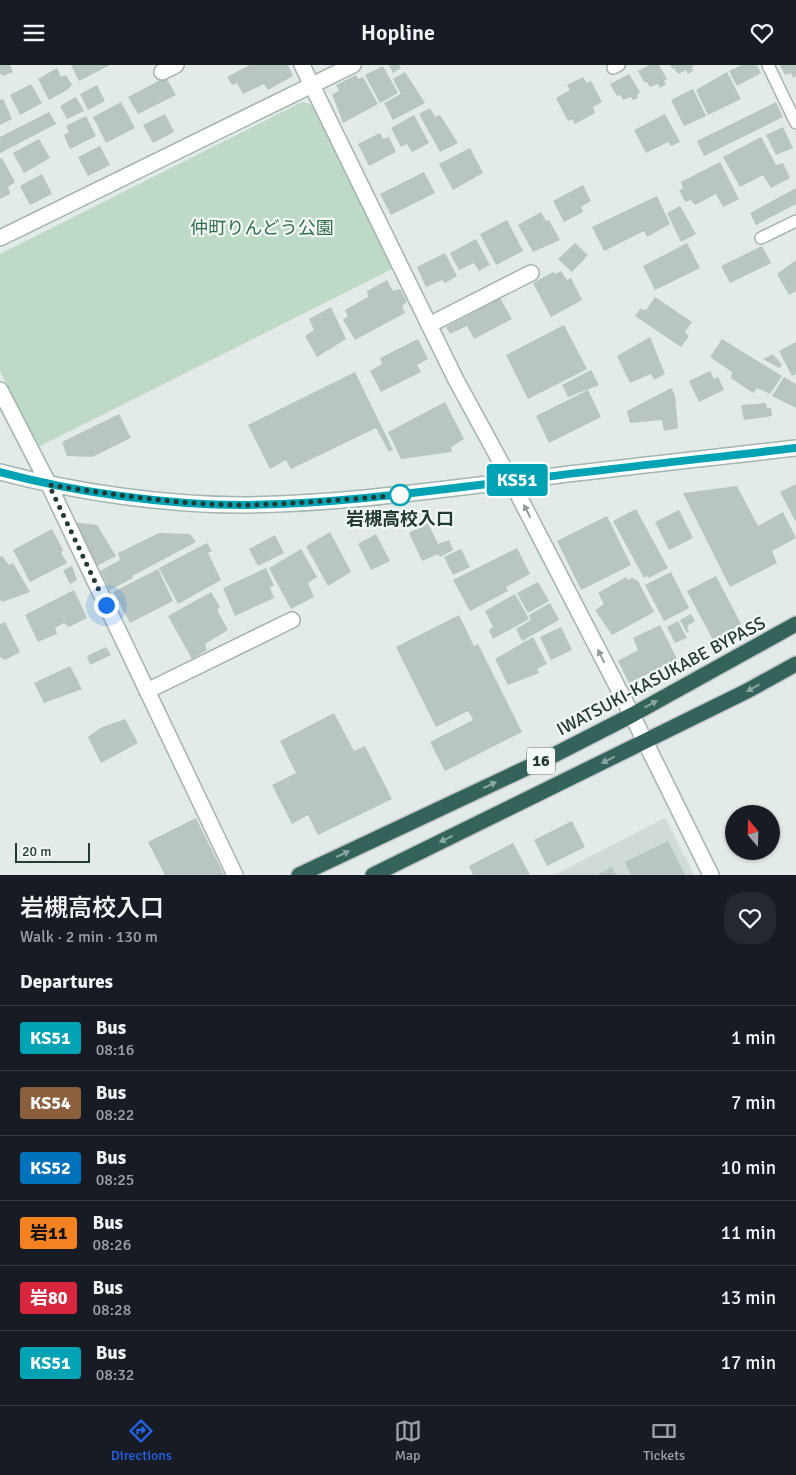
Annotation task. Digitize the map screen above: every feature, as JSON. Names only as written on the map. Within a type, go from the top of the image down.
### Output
[{"type":"highway","name":"IWATSUKI-KASUKABE BYPASS","points":[[299,875],[554,755],[632,715],[796,624]]},
{"type":"highway","name":"16","points":[[373,875],[747,691],[796,664]]},
{"type":"street","points":[[302,65],[310,85],[429,325],[632,715],[711,875]]},
{"type":"street","points":[[0,238],[353,65]]},
{"type":"street","points":[[429,325],[531,273]]},
{"type":"street","points":[[0,390],[49,485],[235,875]]},
{"type":"street","points":[[0,472],[49,485],[154,499],[241,505],[319,502],[403,495],[796,448]]},
{"type":"street","points":[[147,691],[292,620]]},
{"type":"lane","points":[[768,65],[796,123]]},
{"type":"lane","points":[[761,238],[796,221]]},
{"type":"shaded area","points":[[665,818],[694,875],[554,875]]},
{"type":"green space","name":"仲町りんどう公園","points":[[302,102],[311,104],[394,268],[38,447],[0,371],[0,254]]},
{"type":"building","points":[[0,65],[10,65],[13,72],[3,76],[0,73]]},
{"type":"building","points":[[71,65],[110,65],[79,81]]},
{"type":"building","points":[[250,65],[288,65],[293,76],[268,90],[264,84],[243,94],[237,83],[232,85],[227,77]]},
{"type":"building","points":[[389,65],[399,65],[401,68],[393,73]]},
{"type":"building","points":[[649,65],[659,65],[667,79],[664,80],[666,84],[660,88],[658,84],[650,87],[647,82],[644,82],[638,71]]},
{"type":"building","points":[[670,65],[694,65],[692,67],[693,71],[688,74],[686,70],[678,74]]},
{"type":"building","points":[[742,65],[757,65],[761,73],[737,86],[729,71]]},
{"type":"building","points":[[780,65],[796,65],[796,76],[793,78],[791,73],[785,75]]},
{"type":"building","points":[[383,66],[398,93],[380,103],[365,75]]},
{"type":"building","points":[[57,68],[61,77],[66,75],[72,85],[49,100],[38,79]]},
{"type":"building","points":[[405,72],[425,103],[393,120],[384,103],[401,94],[393,79]]},
{"type":"building","points":[[727,72],[741,99],[708,115],[696,90]]},
{"type":"building","points":[[629,74],[640,92],[637,94],[638,98],[633,100],[631,97],[623,100],[620,95],[617,96],[610,84]]},
{"type":"building","points":[[356,75],[358,79],[363,77],[378,104],[343,123],[332,94],[339,91],[336,85]]},
{"type":"building","points":[[166,77],[176,95],[138,114],[128,97]]},
{"type":"building","points":[[583,77],[587,83],[591,81],[602,102],[593,107],[595,113],[575,124],[572,119],[568,121],[556,98],[570,90],[567,85]]},
{"type":"building","points":[[31,84],[42,103],[20,115],[10,95]]},
{"type":"building","points":[[97,85],[105,101],[88,110],[80,94]]},
{"type":"building","points":[[693,89],[706,116],[684,126],[671,100]]},
{"type":"building","points":[[76,97],[84,111],[67,119],[60,106]]},
{"type":"building","points":[[3,99],[12,119],[0,125],[0,100]]},
{"type":"building","points":[[121,102],[135,128],[106,143],[93,117]]},
{"type":"building","points":[[776,102],[783,117],[704,156],[697,141]]},
{"type":"building","points":[[430,108],[435,117],[440,115],[458,143],[440,152],[419,114]]},
{"type":"building","points":[[49,112],[56,124],[0,153],[0,137]]},
{"type":"building","points":[[165,114],[174,132],[153,143],[143,125]]},
{"type":"building","points":[[665,114],[680,142],[671,146],[668,142],[646,153],[634,130]]},
{"type":"building","points":[[414,115],[429,143],[412,152],[407,144],[401,147],[391,128]]},
{"type":"building","points":[[86,116],[96,136],[70,149],[64,135],[69,132],[66,126]]},
{"type":"building","points":[[783,127],[793,148],[776,155],[766,135]]},
{"type":"building","points":[[380,133],[383,139],[389,137],[396,152],[369,166],[358,144]]},
{"type":"building","points":[[761,137],[776,165],[783,163],[790,178],[771,188],[763,175],[740,187],[723,157]]},
{"type":"building","points":[[39,139],[50,158],[24,173],[13,153]]},
{"type":"building","points":[[100,146],[110,165],[88,176],[78,157]]},
{"type":"building","points":[[470,148],[483,173],[453,190],[439,164]]},
{"type":"building","points":[[2,158],[15,182],[8,187],[10,194],[0,199],[0,159]]},
{"type":"building","points":[[720,162],[739,199],[723,207],[716,194],[695,205],[691,200],[685,202],[679,190],[683,189],[681,182]]},
{"type":"building","points":[[424,172],[435,193],[391,215],[380,194]]},
{"type":"building","points":[[42,174],[52,194],[30,205],[20,186]]},
{"type":"building","points":[[583,185],[591,201],[581,207],[583,212],[564,222],[553,201]]},
{"type":"building","points":[[796,188],[796,204],[756,225],[750,213]]},
{"type":"building","points":[[657,196],[670,224],[647,237],[644,231],[604,251],[592,227]]},
{"type":"building","points":[[680,206],[696,234],[681,242],[667,213]]},
{"type":"building","points":[[541,212],[546,221],[549,220],[560,240],[533,252],[518,225]]},
{"type":"building","points":[[507,220],[523,251],[496,265],[480,234]]},
{"type":"building","points":[[476,239],[490,265],[479,271],[474,263],[459,270],[450,253]]},
{"type":"building","points":[[575,243],[588,255],[572,272],[558,259]]},
{"type":"building","points":[[687,243],[700,268],[655,290],[643,266]]},
{"type":"building","points":[[762,246],[771,263],[730,283],[721,266]]},
{"type":"building","points":[[445,253],[457,276],[445,283],[442,280],[426,287],[417,267]]},
{"type":"building","points":[[796,260],[796,291],[789,295],[777,274]]},
{"type":"building","points":[[561,271],[567,280],[571,278],[582,300],[551,317],[533,283],[553,272],[555,274]]},
{"type":"building","points":[[387,280],[393,291],[400,289],[407,302],[402,306],[405,313],[355,340],[343,320],[348,316],[345,310],[368,297],[367,291]]},
{"type":"building","points":[[655,297],[692,322],[685,332],[689,336],[681,347],[635,316],[640,309],[646,310]]},
{"type":"building","points":[[500,298],[512,319],[474,339],[467,326],[450,334],[446,327]]},
{"type":"building","points":[[331,307],[346,339],[317,357],[305,336],[314,330],[309,319]]},
{"type":"building","points":[[564,325],[587,369],[528,399],[506,355]]},
{"type":"building","points":[[650,337],[665,374],[654,380],[651,374],[630,383],[617,356]]},
{"type":"building","points":[[418,339],[428,359],[417,365],[421,372],[381,392],[370,371],[382,364],[380,358]]},
{"type":"building","points":[[722,339],[782,376],[770,394],[757,388],[753,393],[731,378],[732,372],[710,357]]},
{"type":"building","points":[[796,342],[796,374],[792,376],[779,351]]},
{"type":"building","points":[[773,354],[782,365],[779,368],[763,359]]},
{"type":"building","points":[[591,370],[599,385],[568,397],[562,385]]},
{"type":"building","points":[[710,371],[714,379],[718,377],[724,390],[699,402],[689,381]]},
{"type":"building","points":[[355,372],[393,450],[389,452],[376,428],[291,469],[286,460],[270,469],[248,425]]},
{"type":"building","points":[[784,377],[796,384],[796,408],[772,396]]},
{"type":"building","points":[[671,388],[675,395],[678,428],[664,431],[662,420],[630,423],[627,411]]},
{"type":"building","points":[[588,390],[601,417],[549,443],[536,416]]},
{"type":"building","points":[[445,402],[464,439],[451,447],[452,452],[401,459],[388,432]]},
{"type":"building","points":[[766,403],[767,408],[771,408],[772,416],[744,420],[741,405]]},
{"type":"building","points":[[119,414],[131,438],[92,457],[67,456],[62,442]]},
{"type":"building","points":[[796,484],[796,522],[780,492]]},
{"type":"building","points":[[737,486],[758,526],[783,512],[796,538],[772,551],[777,563],[730,587],[683,493]]},
{"type":"building","points":[[636,509],[668,568],[649,578],[647,576],[644,578],[613,521]]},
{"type":"building","points":[[679,510],[693,538],[669,550],[655,522]]},
{"type":"building","points":[[607,516],[631,565],[581,590],[557,541]]},
{"type":"building","points":[[72,522],[97,525],[116,556],[95,567]]},
{"type":"building","points":[[428,523],[438,544],[449,540],[453,550],[440,557],[438,554],[422,561],[409,533]]},
{"type":"building","points":[[52,529],[63,550],[61,553],[67,563],[30,582],[13,550]]},
{"type":"building","points":[[330,532],[351,572],[328,586],[306,546]]},
{"type":"building","points":[[159,533],[190,534],[196,542],[132,576],[133,578],[110,590],[100,571],[120,560],[118,553]]},
{"type":"building","points":[[376,534],[390,561],[371,570],[358,544]]},
{"type":"building","points":[[275,535],[284,553],[258,566],[249,549]]},
{"type":"building","points":[[207,543],[212,551],[208,553],[221,580],[178,604],[159,568]]},
{"type":"building","points":[[517,548],[530,574],[506,587],[508,591],[470,611],[453,580]]},
{"type":"building","points":[[301,549],[317,577],[308,583],[314,597],[291,609],[269,568]]},
{"type":"building","points":[[461,549],[470,567],[453,575],[444,557]]},
{"type":"building","points":[[2,556],[9,565],[13,563],[30,592],[2,602],[0,599],[0,557]]},
{"type":"building","points":[[72,566],[77,580],[70,584],[63,570]]},
{"type":"building","points":[[266,568],[274,585],[270,588],[274,598],[235,616],[223,588]]},
{"type":"building","points":[[158,569],[173,601],[130,623],[113,592]]},
{"type":"building","points":[[671,572],[689,608],[664,621],[645,585]]},
{"type":"building","points":[[716,576],[741,624],[713,640],[687,591]]},
{"type":"building","points":[[626,577],[628,580],[632,578],[638,581],[654,612],[612,635],[595,610],[604,604],[598,593]]},
{"type":"building","points":[[538,582],[549,601],[528,613],[517,593]]},
{"type":"building","points":[[74,590],[87,618],[69,627],[64,623],[55,628],[57,634],[38,642],[25,615]]},
{"type":"building","points":[[211,592],[220,607],[217,610],[228,630],[205,644],[207,650],[192,659],[168,616]]},
{"type":"building","points":[[515,594],[529,619],[493,639],[489,630],[493,627],[485,611]]},
{"type":"building","points":[[550,603],[559,620],[522,641],[516,629],[531,620],[529,615]]},
{"type":"building","points":[[691,614],[695,621],[687,626],[689,632],[687,633],[680,620]]},
{"type":"building","points":[[459,615],[474,646],[478,644],[522,732],[445,771],[430,742],[473,720],[468,711],[436,727],[396,647]]},
{"type":"building","points":[[678,621],[687,638],[675,643],[667,627]]},
{"type":"building","points":[[5,622],[20,652],[5,660],[0,657],[0,624]]},
{"type":"building","points":[[660,625],[677,659],[629,683],[618,661],[638,650],[633,638]]},
{"type":"building","points":[[561,627],[572,650],[551,660],[540,637]]},
{"type":"building","points":[[533,637],[547,664],[537,669],[539,673],[508,685],[495,659]]},
{"type":"building","points":[[106,647],[111,655],[90,665],[87,656]]},
{"type":"building","points":[[70,666],[82,689],[44,703],[34,683]]},
{"type":"building","points":[[334,713],[354,751],[365,746],[392,799],[318,835],[308,815],[292,824],[272,785],[296,773],[280,741]]},
{"type":"building","points":[[125,719],[138,743],[101,763],[88,737],[100,728]]},
{"type":"building","points":[[196,818],[224,875],[165,875],[148,842]]},
{"type":"building","points":[[572,821],[585,847],[547,866],[534,840]]},
{"type":"building","points":[[668,841],[685,875],[631,875],[625,862]]},
{"type":"building","points":[[513,843],[530,875],[473,875],[469,866]]},
{"type":"building","points":[[612,867],[616,875],[597,875]]},
{"type":"bus line","name":"KS51","points":[[0,472],[49,485],[154,499],[241,505],[319,502],[403,495],[796,448]]},
{"type":"place","name":"岩槻高校入口","points":[[400,495]]},
{"type":"route","points":[[106,605],[49,485],[154,499],[241,505],[319,502],[403,495],[400,495]]}]
